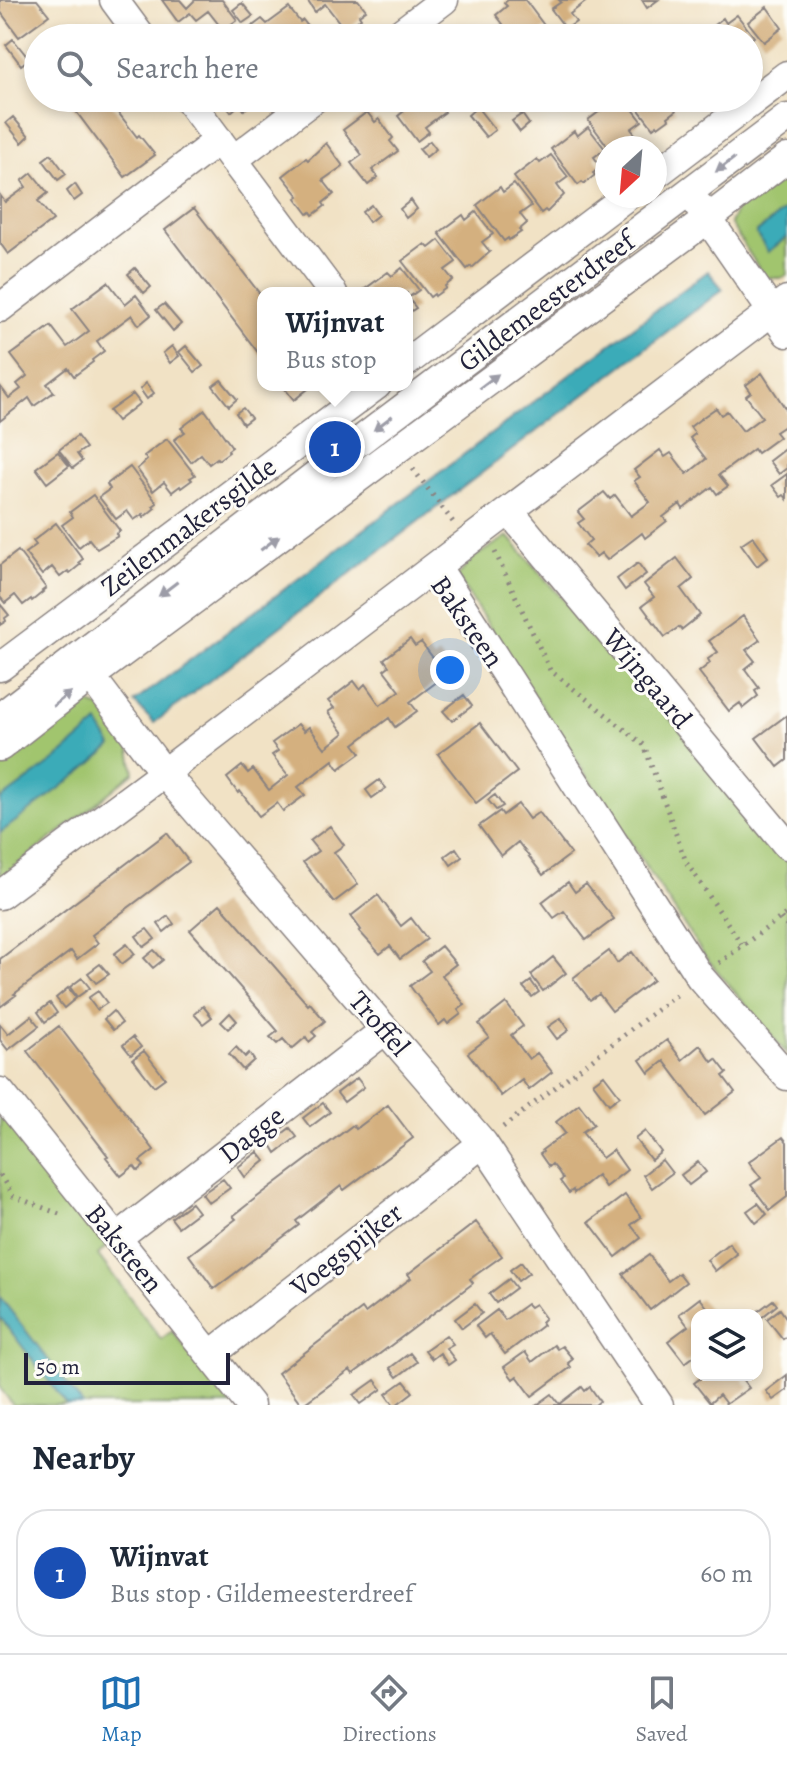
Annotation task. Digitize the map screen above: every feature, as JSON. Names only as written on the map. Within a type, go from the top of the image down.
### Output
[{"type":"street","points":[[114,0],[132,24]]},
{"type":"street","points":[[412,24],[444,0]]},
{"type":"street","points":[[763,93],[787,75]]},
{"type":"street","points":[[198,112],[329,287]]},
{"type":"street","points":[[0,308],[226,150],[291,112]]},
{"type":"street","points":[[667,166],[738,112]]},
{"type":"street","name":"Gildemeesterdreef","points":[[413,389],[787,118]]},
{"type":"street","name":"Gildemeesterdreef","points":[[0,717],[84,667],[432,424],[787,158]]},
{"type":"street","points":[[436,566],[782,315],[689,192]]},
{"type":"street","points":[[413,357],[611,208]]},
{"type":"street","name":"Zeilenmakersgilde","points":[[0,667],[369,391]]},
{"type":"street","points":[[408,393],[432,424]]},
{"type":"street","name":"Gildemeesterdreef","points":[[0,747],[84,667],[408,393]]},
{"type":"street","name":"Wijngaard","points":[[509,511],[787,845]]},
{"type":"street","name":"Baksteen","points":[[0,895],[436,566],[700,977],[787,1076]]},
{"type":"street","name":"Troffel","points":[[84,667],[164,773],[483,1143],[659,1405]]},
{"type":"street","name":"Dagge","points":[[117,1238],[385,1030]]},
{"type":"street","name":"Baksteen","points":[[0,1092],[250,1405]]},
{"type":"street","name":"Voegspijker","points":[[210,1355],[483,1143]]},
{"type":"path","points":[[411,467],[448,516]]},
{"type":"path","points":[[484,529],[550,670],[644,745],[686,862],[743,946]]},
{"type":"path","points":[[483,1143],[787,913]]},
{"type":"path","points":[[781,918],[787,926]]},
{"type":"green space","points":[[787,166],[787,208],[756,233],[768,251],[787,237],[787,275],[765,278],[730,223],[741,200]]},
{"type":"green space","points":[[508,536],[787,848],[787,1054],[703,954],[457,577],[473,558]]},
{"type":"green space","points":[[84,702],[104,709],[129,743],[134,772],[0,878],[0,757],[64,708]]},
{"type":"green space","points":[[0,1108],[106,1247],[98,1255],[161,1339],[172,1331],[231,1405],[83,1405],[0,1297]]},
{"type":"green space","points":[[0,1317],[67,1405],[13,1405],[0,1388]]},
{"type":"water","points":[[787,208],[787,237],[768,252],[756,233]]},
{"type":"water","points":[[708,271],[723,289],[154,723],[134,702]]},
{"type":"water","points":[[98,723],[112,746],[0,833],[0,800]]},
{"type":"water","points":[[0,1297],[83,1405],[67,1405],[0,1317]]},
{"type":"building","points":[[0,0],[37,0],[49,15],[37,24],[24,24],[24,33],[19,37],[0,11]]},
{"type":"building","points":[[162,0],[180,0],[187,8],[195,0],[222,0],[237,20],[231,24],[218,24],[208,11],[196,20],[190,13],[178,22]]},
{"type":"building","points":[[307,0],[358,0],[366,10],[353,24],[341,24],[325,4],[315,12]]},
{"type":"building","points":[[508,0],[525,0],[543,24],[503,24],[496,15],[507,6],[504,3]]},
{"type":"building","points":[[559,0],[588,0],[570,14],[576,22],[573,24],[562,24],[551,9],[561,2]]},
{"type":"building","points":[[642,0],[658,0],[647,8]]},
{"type":"building","points":[[242,3],[253,16],[243,23],[233,10]]},
{"type":"building","points":[[767,7],[782,28],[764,42],[763,24],[748,22]]},
{"type":"building","points":[[289,8],[300,22],[303,20],[306,24],[267,24]]},
{"type":"building","points":[[737,15],[744,24],[715,24],[723,18],[726,23]]},
{"type":"building","points":[[13,39],[24,53],[24,63],[21,65],[6,45]]},
{"type":"building","points":[[76,112],[118,112],[155,155],[125,177]]},
{"type":"building","points":[[367,112],[375,122],[379,119],[398,151],[372,170],[378,177],[368,185],[351,163],[362,155],[343,130]]},
{"type":"building","points":[[403,112],[445,112],[425,127],[429,132],[417,141],[398,116]]},
{"type":"building","points":[[481,112],[495,130],[486,137],[468,115]]},
{"type":"building","points":[[599,112],[635,112],[642,121],[631,129],[637,136],[600,136],[588,120]]},
{"type":"building","points":[[641,112],[675,112],[669,119],[653,128]]},
{"type":"building","points":[[522,114],[529,124],[520,132],[512,121]]},
{"type":"building","points":[[13,117],[29,136],[22,143],[6,123]]},
{"type":"building","points":[[588,127],[595,136],[595,175],[578,185],[551,149],[574,131],[577,136]]},
{"type":"building","points":[[430,141],[436,149],[426,157],[419,149]]},
{"type":"building","points":[[326,143],[343,166],[323,180],[334,194],[323,203],[325,206],[313,215],[311,212],[308,214],[283,176],[306,158],[308,160]]},
{"type":"building","points":[[51,154],[66,174],[58,180],[43,160]]},
{"type":"building","points":[[551,155],[568,177],[557,185],[564,195],[547,212],[541,213],[514,177],[537,159],[540,163]]},
{"type":"building","points":[[32,173],[48,193],[38,201],[53,220],[8,254],[0,243],[0,195],[5,202],[26,187],[22,181]]},
{"type":"building","points":[[75,184],[82,195],[74,201],[67,191]]},
{"type":"building","points":[[514,184],[531,206],[520,214],[527,223],[519,230],[521,232],[504,241],[477,205],[500,187],[503,192]]},
{"type":"building","points":[[411,200],[417,209],[406,218],[400,209]]},
{"type":"building","points":[[371,205],[378,215],[369,222],[362,212]]},
{"type":"building","points":[[194,208],[257,290],[257,351],[165,230]]},
{"type":"building","points":[[476,212],[493,234],[482,242],[490,252],[467,269],[439,233],[463,215],[466,220]]},
{"type":"building","points":[[439,240],[456,262],[445,270],[453,280],[430,297],[402,261],[425,244],[429,248]]},
{"type":"building","points":[[135,268],[151,287],[144,293],[128,274]]},
{"type":"building","points":[[402,268],[419,290],[413,294],[413,287],[368,287],[388,272],[392,276]]},
{"type":"building","points":[[108,282],[125,304],[136,295],[151,315],[139,325],[132,315],[97,341],[104,351],[93,362],[74,376],[68,368],[47,384],[54,392],[34,406],[29,398],[0,421],[0,386],[9,398],[21,389],[17,384],[27,376],[11,355],[51,326],[67,347],[89,331],[72,309]]},
{"type":"building","points":[[164,304],[181,324],[173,331],[156,310]]},
{"type":"building","points":[[172,346],[179,356],[170,363],[163,353]]},
{"type":"building","points":[[186,346],[203,366],[195,372],[179,352]]},
{"type":"building","points":[[762,373],[787,411],[787,424],[775,432],[779,437],[757,453],[754,449],[719,475],[728,486],[717,494],[712,487],[683,509],[680,504],[663,517],[667,521],[645,538],[642,533],[607,560],[601,553],[596,557],[585,545],[591,540],[578,523],[584,519],[578,512],[604,492],[610,499],[615,495],[631,516],[650,502],[634,481],[640,477],[634,470],[660,450],[665,457],[671,453],[687,474],[706,459],[690,438],[695,434],[690,427],[703,417],[716,408],[721,415],[727,411],[743,431],[762,417],[746,396],[751,392],[746,385]]},
{"type":"building","points":[[221,380],[237,399],[229,406],[213,386]]},
{"type":"building","points":[[146,383],[154,393],[147,399],[140,389]]},
{"type":"building","points":[[287,391],[305,391],[294,400]]},
{"type":"building","points":[[133,394],[140,403],[117,421],[109,411]]},
{"type":"building","points":[[243,408],[251,418],[243,424],[236,413]]},
{"type":"building","points":[[205,410],[232,447],[209,464],[201,454],[191,462],[174,440],[185,432],[181,428]]},
{"type":"building","points":[[77,436],[86,448],[77,454],[82,461],[73,468],[59,450]]},
{"type":"building","points":[[167,439],[195,475],[172,492],[164,482],[153,491],[137,469],[147,460],[144,456]]},
{"type":"building","points":[[787,447],[787,468],[779,474],[769,461]]},
{"type":"building","points":[[58,452],[69,466],[47,483],[36,468]]},
{"type":"building","points":[[130,467],[157,503],[144,517],[143,514],[134,520],[127,511],[116,519],[99,497],[110,489],[107,484]]},
{"type":"building","points":[[787,474],[787,499],[784,495],[781,497],[772,485]]},
{"type":"building","points":[[93,495],[120,531],[116,534],[118,536],[97,549],[89,539],[79,547],[62,525],[73,517],[70,512]]},
{"type":"building","points":[[56,523],[83,559],[70,573],[68,571],[60,577],[52,567],[42,575],[25,553],[36,545],[33,541]]},
{"type":"building","points":[[753,536],[768,557],[757,566],[741,544]]},
{"type":"building","points":[[18,551],[46,588],[23,605],[15,595],[5,603],[0,597],[0,565]]},
{"type":"building","points":[[677,558],[693,579],[681,589],[700,615],[681,630],[679,627],[665,637],[642,606],[654,597],[644,584]]},
{"type":"building","points":[[638,563],[646,574],[625,590],[617,579]]},
{"type":"building","points":[[0,604],[9,615],[0,625]]},
{"type":"building","points":[[743,616],[760,640],[746,650],[755,661],[745,669],[759,688],[755,691],[758,696],[743,708],[740,703],[729,711],[699,672],[710,663],[708,659],[718,652],[709,641]]},
{"type":"building","points":[[410,639],[415,646],[421,642],[434,659],[439,655],[444,661],[439,666],[446,675],[410,702],[417,711],[395,727],[389,718],[354,744],[361,753],[339,769],[333,760],[298,787],[305,795],[283,811],[277,803],[259,816],[227,778],[242,766],[248,773],[253,769],[269,790],[288,775],[272,755],[278,751],[272,743],[298,724],[304,731],[309,727],[325,748],[344,733],[328,712],[334,708],[328,701],[354,681],[360,689],[365,684],[380,705],[400,691],[384,670],[389,666],[384,659]]},
{"type":"building","points":[[464,695],[472,706],[452,721],[443,711]]},
{"type":"building","points":[[787,715],[787,760],[778,767],[756,738]]},
{"type":"building","points":[[480,723],[517,772],[476,803],[438,754]]},
{"type":"building","points":[[379,780],[386,788],[372,798],[366,790]]},
{"type":"building","points":[[495,795],[503,806],[496,810],[488,800]]},
{"type":"building","points":[[518,804],[529,819],[539,812],[571,854],[543,875],[518,842],[501,856],[479,826],[500,811],[503,815]]},
{"type":"building","points":[[330,826],[344,845],[334,852],[358,884],[334,902],[303,862],[318,851],[310,841]]},
{"type":"building","points":[[167,833],[189,862],[92,935],[98,943],[77,959],[71,951],[0,1007],[0,959]]},
{"type":"building","points":[[456,848],[462,857],[451,865],[445,856]]},
{"type":"building","points":[[568,882],[575,892],[586,884],[614,919],[586,940],[564,911],[554,918],[542,902]]},
{"type":"building","points":[[378,895],[401,926],[411,918],[427,939],[400,959],[390,946],[380,954],[359,931],[351,916]]},
{"type":"building","points":[[220,904],[325,1021],[312,1032],[316,1036],[309,1042],[306,1037],[292,1049],[283,1039],[277,1044],[270,1037],[278,1031],[190,930]]},
{"type":"building","points":[[168,916],[174,924],[164,932],[158,924]]},
{"type":"building","points":[[147,929],[155,939],[144,947],[136,936]]},
{"type":"building","points":[[127,944],[135,954],[122,964],[114,954]]},
{"type":"building","points":[[441,946],[456,964],[442,975],[465,1005],[458,1010],[461,1014],[448,1024],[445,1020],[439,1025],[410,986],[430,971],[422,961]]},
{"type":"building","points":[[154,950],[163,960],[153,968],[144,958]]},
{"type":"building","points":[[609,951],[617,963],[632,952],[653,980],[612,1011],[599,994],[590,1000],[573,978]]},
{"type":"building","points":[[553,957],[566,973],[543,991],[531,975]]},
{"type":"building","points":[[100,964],[109,974],[96,983],[88,973]]},
{"type":"building","points":[[82,978],[90,988],[77,997],[70,987]]},
{"type":"building","points":[[531,981],[539,992],[532,997],[523,987]]},
{"type":"building","points":[[68,988],[76,998],[64,1008],[56,998]]},
{"type":"building","points":[[98,991],[107,1003],[97,1010],[88,998]]},
{"type":"building","points":[[50,1003],[57,1013],[45,1022],[38,1012]]},
{"type":"building","points":[[506,1003],[523,1026],[511,1035],[529,1059],[537,1053],[552,1072],[529,1090],[522,1080],[501,1096],[468,1053],[489,1037],[479,1024]]},
{"type":"building","points":[[203,1006],[212,1017],[203,1024],[194,1014]]},
{"type":"building","points":[[113,1011],[122,1023],[113,1030],[104,1019]]},
{"type":"building","points":[[230,1013],[237,1021],[228,1029],[221,1022]]},
{"type":"building","points":[[31,1016],[39,1026],[8,1050],[0,1040],[0,1024],[8,1034]]},
{"type":"building","points":[[561,1018],[569,1030],[557,1039],[548,1027]]},
{"type":"building","points":[[59,1026],[154,1150],[140,1161],[144,1166],[138,1171],[134,1166],[121,1176],[27,1051]]},
{"type":"building","points":[[133,1037],[141,1047],[131,1055],[123,1045]]},
{"type":"building","points":[[667,1040],[682,1060],[700,1045],[712,1062],[716,1059],[727,1073],[723,1076],[735,1092],[705,1115],[664,1061],[649,1073],[640,1060]]},
{"type":"building","points":[[236,1047],[245,1057],[249,1053],[254,1060],[243,1070],[229,1054]]},
{"type":"building","points":[[144,1051],[165,1078],[154,1086],[133,1059]]},
{"type":"building","points":[[604,1075],[620,1096],[609,1104],[593,1083]]},
{"type":"building","points":[[357,1078],[364,1087],[344,1102],[337,1093]]},
{"type":"building","points":[[323,1103],[330,1112],[310,1127],[303,1118]]},
{"type":"building","points":[[579,1104],[594,1124],[582,1132],[602,1158],[613,1150],[627,1170],[605,1187],[597,1175],[574,1193],[573,1190],[569,1193],[560,1181],[563,1179],[558,1171],[552,1164],[549,1167],[540,1154],[565,1133],[556,1122]]},
{"type":"building","points":[[388,1105],[413,1138],[344,1190],[341,1186],[296,1221],[299,1225],[214,1289],[189,1255],[236,1219],[233,1216],[252,1201],[353,1125],[356,1129]]},
{"type":"building","points":[[290,1128],[297,1137],[276,1153],[270,1143]]},
{"type":"building","points":[[645,1131],[661,1152],[651,1160],[635,1139]]},
{"type":"building","points":[[783,1137],[787,1142],[787,1197],[770,1210],[751,1185],[761,1178],[749,1162]]},
{"type":"building","points":[[258,1152],[265,1161],[245,1177],[238,1167]]},
{"type":"building","points":[[662,1160],[672,1173],[652,1188],[643,1175]]},
{"type":"building","points":[[698,1162],[706,1172],[689,1185],[681,1175]]},
{"type":"building","points":[[223,1179],[230,1188],[209,1203],[202,1194]]},
{"type":"building","points":[[625,1195],[641,1217],[631,1225],[641,1238],[616,1257],[589,1222]]},
{"type":"building","points":[[191,1203],[198,1212],[178,1227],[171,1218]]},
{"type":"building","points":[[758,1203],[767,1214],[756,1223],[747,1211]]},
{"type":"building","points":[[476,1222],[502,1256],[470,1279],[472,1284],[353,1374],[350,1370],[302,1405],[278,1373],[362,1309],[365,1313],[411,1278],[408,1274]]},
{"type":"building","points":[[729,1243],[737,1254],[715,1271],[707,1260]]},
{"type":"building","points":[[649,1255],[668,1281],[679,1273],[686,1282],[650,1310],[623,1274]]},
{"type":"building","points":[[521,1262],[529,1273],[518,1281],[510,1270]]},
{"type":"building","points":[[509,1279],[516,1288],[496,1303],[489,1294]]},
{"type":"building","points":[[700,1298],[708,1309],[691,1309],[691,1358],[685,1363],[668,1341],[688,1326],[679,1314]]},
{"type":"building","points":[[773,1300],[777,1305],[763,1316],[761,1309]]},
{"type":"building","points":[[475,1304],[482,1313],[462,1328],[455,1319]]},
{"type":"building","points":[[527,1304],[530,1307],[535,1304],[545,1318],[541,1322],[543,1325],[505,1354],[490,1334],[485,1338],[476,1326],[497,1310],[505,1320]]},
{"type":"building","points":[[780,1309],[787,1319],[787,1336],[783,1339],[767,1319]]},
{"type":"building","points":[[446,1335],[453,1344],[446,1348],[455,1360],[448,1365],[440,1353],[432,1359],[425,1350]]},
{"type":"building","points":[[554,1345],[557,1349],[562,1346],[573,1359],[568,1363],[571,1367],[532,1396],[517,1376],[513,1379],[504,1367],[525,1352],[532,1362]]},
{"type":"building","points":[[410,1353],[417,1362],[397,1377],[390,1368]]},
{"type":"building","points":[[787,1375],[787,1390],[773,1400],[766,1391]]},
{"type":"building","points":[[375,1380],[382,1389],[361,1404],[354,1395]]},
{"type":"building","points":[[404,1381],[413,1392],[394,1405],[386,1394]]},
{"type":"building","points":[[744,1381],[749,1388],[726,1404],[719,1395],[710,1403],[694,1383]]},
{"type":"building","points":[[582,1387],[585,1391],[590,1387],[600,1401],[595,1405],[537,1405],[552,1394],[560,1404]]},
{"type":"place","name":"Wijnvat","points":[[335,447]]}]
